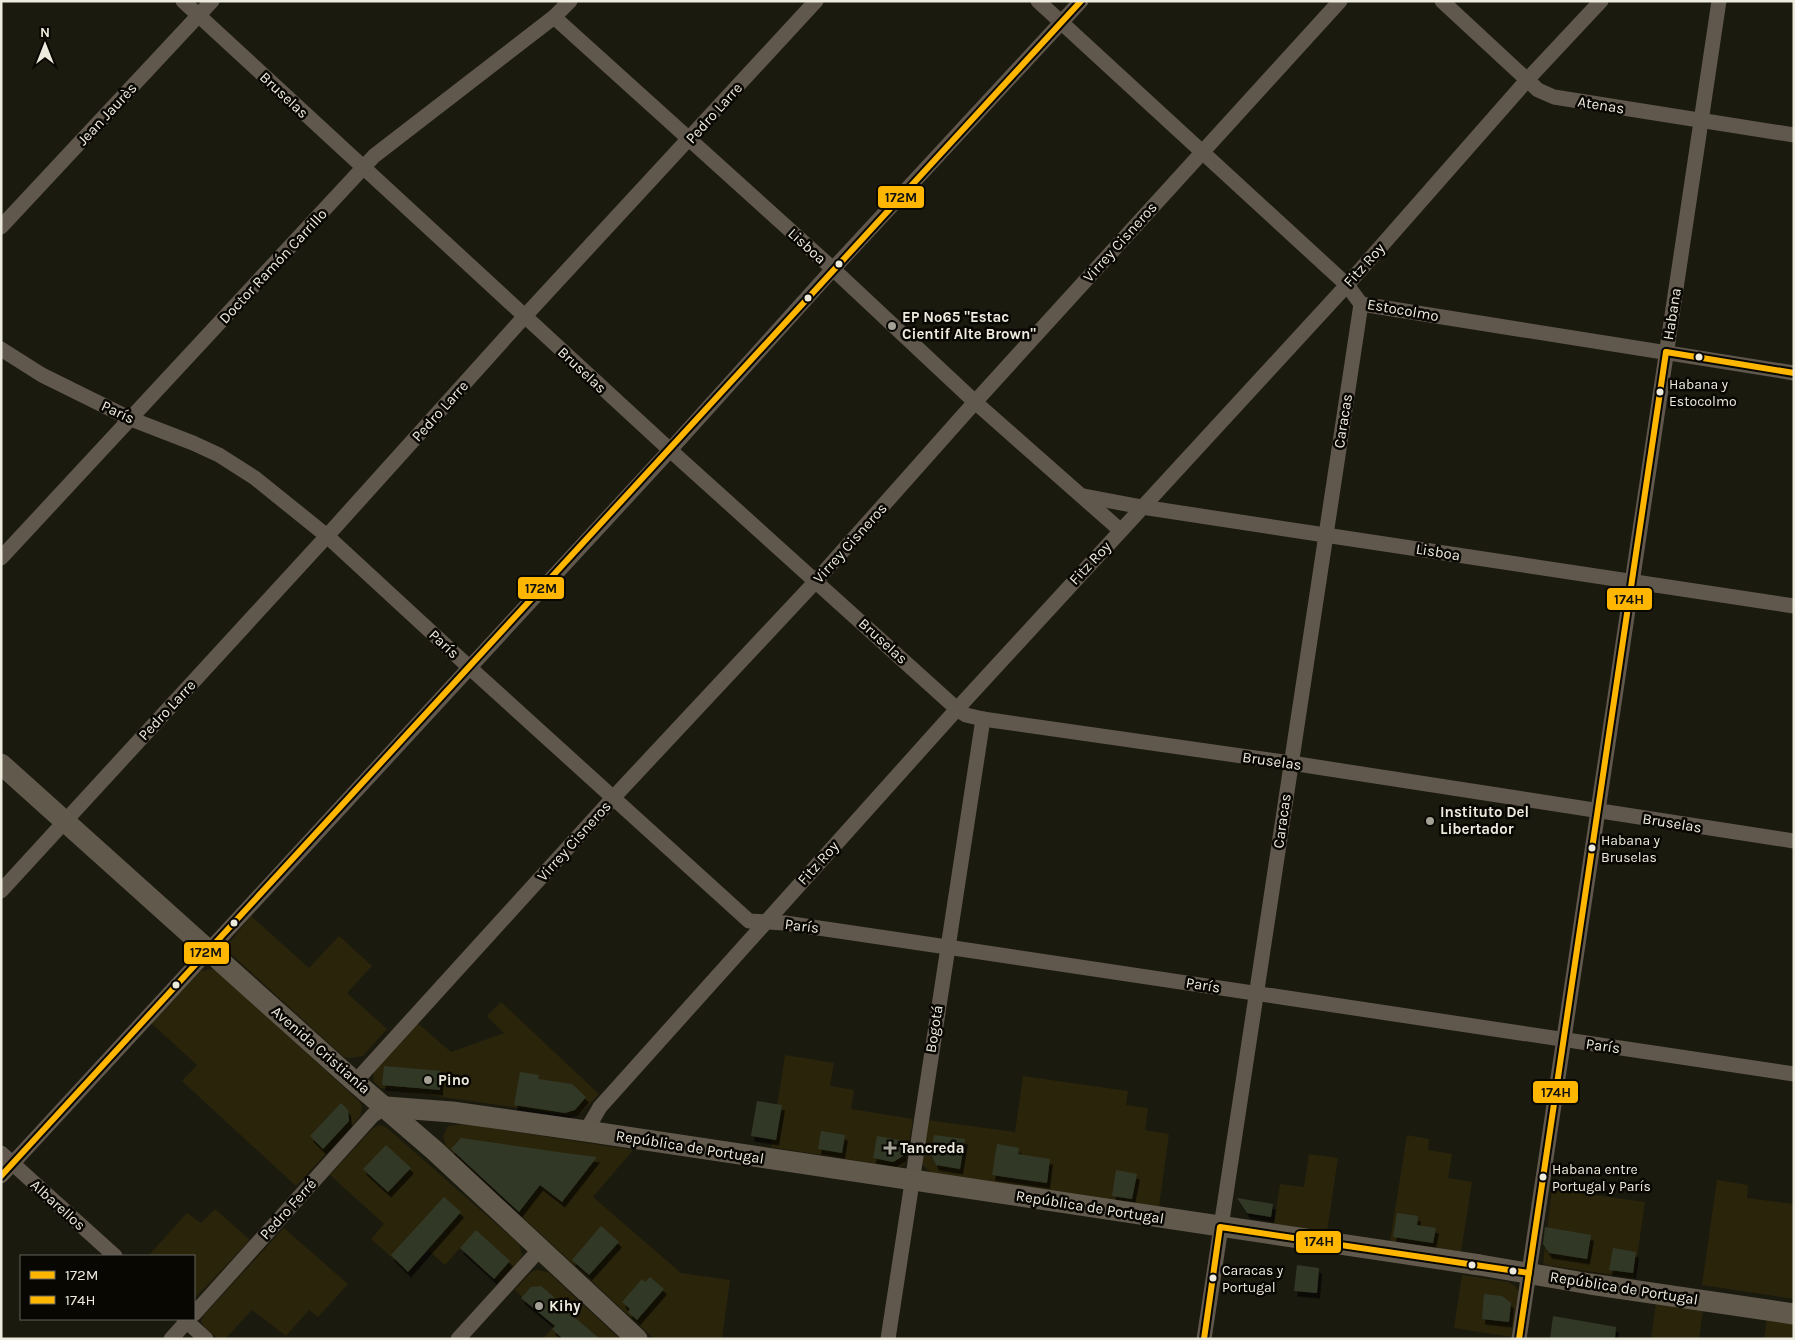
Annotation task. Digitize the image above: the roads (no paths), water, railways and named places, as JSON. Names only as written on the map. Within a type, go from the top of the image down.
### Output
[{"type":"main road","name":"Avenida Cristianía","points":[[1,764],[355,1082],[386,1107],[637,1339]]},
{"type":"main road","name":"República de Portugal","points":[[386,1107],[452,1112],[586,1131],[1794,1314]]},
{"type":"street","name":"Bruselas","points":[[183,1],[670,450],[956,709],[966,715],[1794,841]]},
{"type":"street","name":"Jean Jaurès","points":[[1,227],[212,1]]},
{"type":"street","name":"Doctor Ramón Carrillo","points":[[1,558],[374,156],[554,17],[570,1]]},
{"type":"street","name":"Pedro Larre","points":[[1,891],[327,536],[525,316],[690,140],[816,1]]},
{"type":"street","name":"Estocolmo","points":[[1038,1],[1347,285],[1361,304],[1794,373]]},
{"type":"street","points":[[1,1176],[7,1158],[209,951],[1081,1]]},
{"type":"street","name":"Virrey Cisneros","points":[[355,1082],[613,798],[816,581],[975,402],[1340,1]]},
{"type":"street","name":"Atenas","points":[[1442,1],[1538,90],[1554,97],[1702,122],[1794,135]]},
{"type":"street","name":"Fitz Roy","points":[[586,1131],[600,1107],[956,709],[1347,285],[1528,79],[1600,1]]},
{"type":"street","name":"Habana","points":[[1519,1339],[1720,1]]},
{"type":"street","name":"Lisboa","points":[[554,17],[833,269],[975,402],[1120,530]]},
{"type":"street","name":"Caracas","points":[[1204,1339],[1361,304]]},
{"type":"street","name":"París","points":[[1,349],[42,375],[131,420],[193,443],[239,466],[327,536],[749,921],[785,923],[1794,1074]]},
{"type":"street","name":"Lisboa","points":[[1082,496],[1142,507],[1794,606]]},
{"type":"street","name":"Bogotá","points":[[888,1339],[983,719]]},
{"type":"street","name":"Pedro Ferré","points":[[195,1310],[373,1115],[386,1107]]},
{"type":"street","name":"Albarellos","points":[[7,1158],[114,1255]]},
{"type":"street","points":[[458,1339],[540,1249]]},
{"type":"street","name":"Pedro Ferré","points":[[171,1339],[186,1320]]},
{"type":"street","points":[[190,1320],[206,1339]]},
{"type":"place","name":"EP Nº65 \"Estac Cientif Alte Brown\"","points":[[892,326]]},
{"type":"place","name":"Habana y Estocolmo","points":[[1660,392]]},
{"type":"place","name":"Instituto Del Libertador","points":[[1430,821]]},
{"type":"place","name":"Habana y Bruselas","points":[[1592,848]]},
{"type":"place","name":"Pino","points":[[428,1080]]},
{"type":"place","name":"Tancreda","points":[[890,1148]]},
{"type":"place","name":"Habana entre Portugal y París","points":[[1543,1177]]},
{"type":"place","name":"Caracas y Portugal","points":[[1213,1278]]},
{"type":"place","name":"Kihy","points":[[539,1306]]}]
